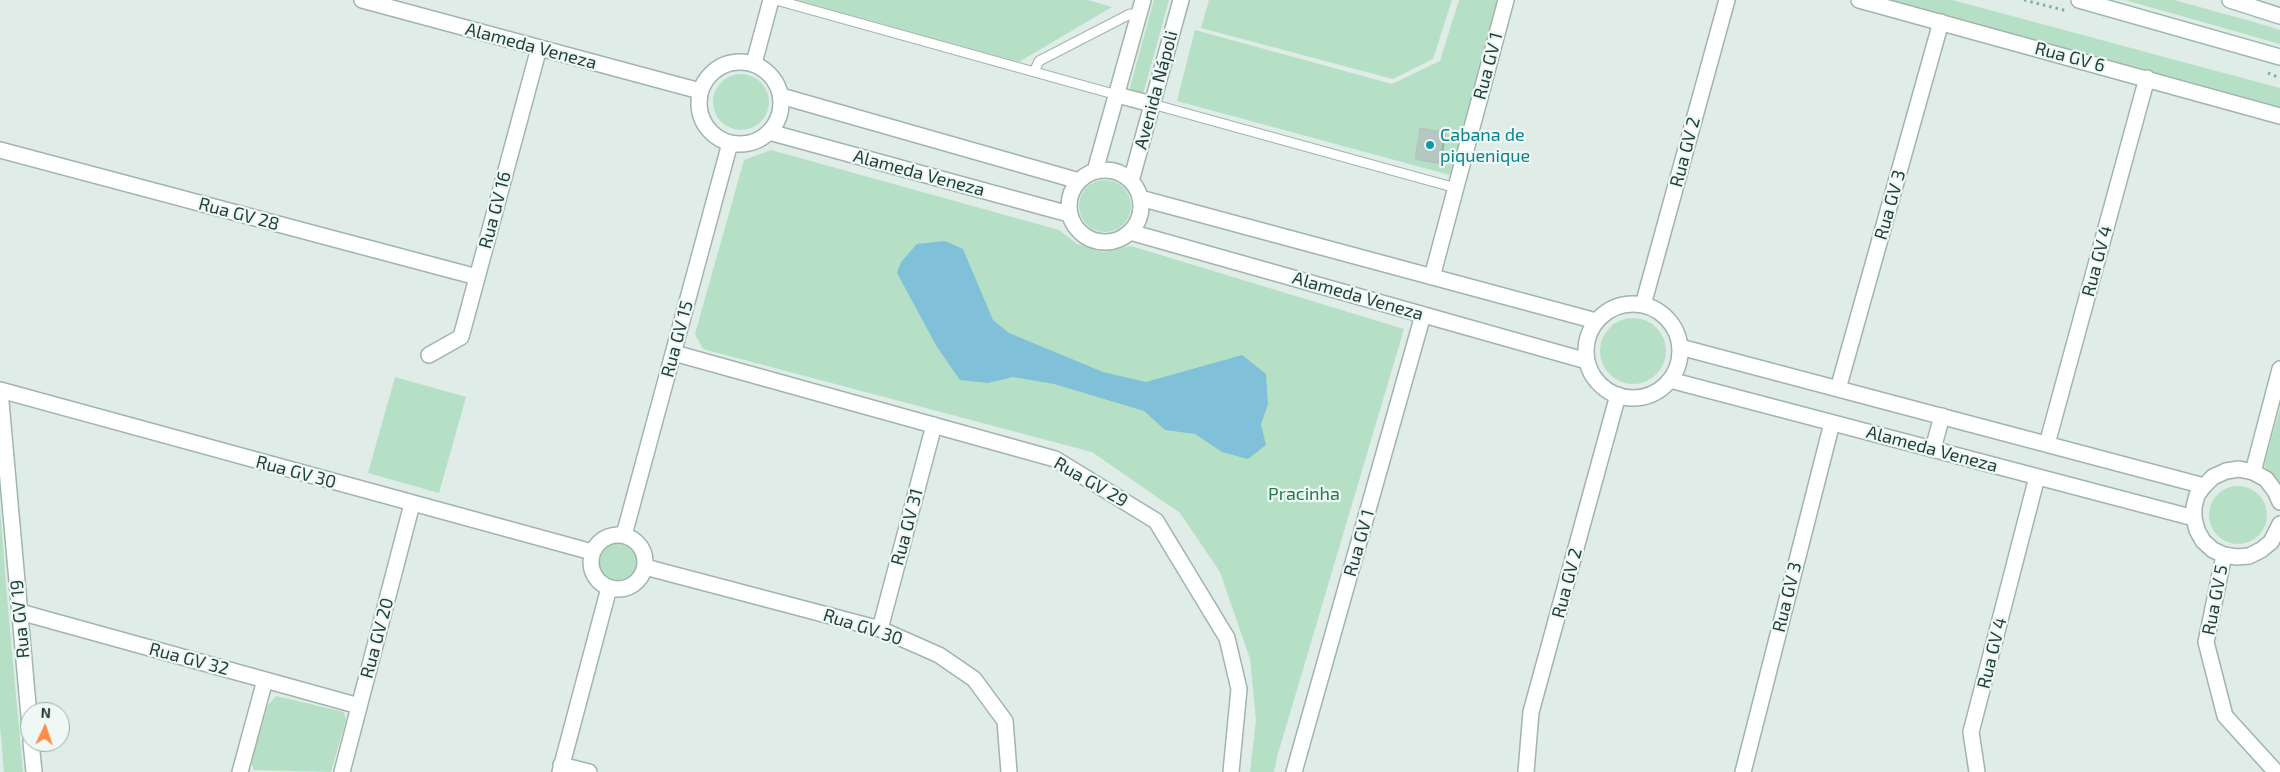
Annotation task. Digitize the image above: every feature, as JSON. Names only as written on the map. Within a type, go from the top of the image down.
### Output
[{"type":"street","name":"Alameda Veneza","points":[[362,0],[700,91]]},
{"type":"street","points":[[754,64],[771,0]]},
{"type":"street","name":"Avenida Nápoli","points":[[1131,181],[1181,0]]},
{"type":"street","name":"Rua GV 1","points":[[1432,277],[1506,0]]},
{"type":"street","name":"Rua GV 2","points":[[1643,305],[1727,0]]},
{"type":"street","name":"Rua GV 6","points":[[1859,0],[2280,116]]},
{"type":"street","points":[[2079,0],[2280,57]]},
{"type":"street","points":[[2230,0],[2280,16]]},
{"type":"street","name":"Avenida Nápoli","points":[[1095,171],[1141,7]]},
{"type":"street","name":"Rua GV 3","points":[[1838,389],[1941,22]]},
{"type":"street","name":"Rua GV 16","points":[[429,355],[461,336],[538,48]]},
{"type":"street","points":[[734,62],[754,64],[764,68],[772,76],[781,96],[781,109],[777,122],[769,132],[758,140],[744,144],[730,143],[718,138],[708,129],[700,111],[700,91],[706,79],[715,69],[734,62]]},
{"type":"street","name":"Rua GV 4","points":[[2047,444],[2147,78]]},
{"type":"street","points":[[1117,95],[1152,104]]},
{"type":"street","name":"Alameda Veneza","points":[[781,96],[1078,181]]},
{"type":"street","name":"Alameda Veneza","points":[[769,132],[1070,214]]},
{"type":"street","name":"Rua GV 15","points":[[624,535],[730,143]]},
{"type":"street","name":"Rua GV 28","points":[[0,150],[477,277]]},
{"type":"street","points":[[1095,171],[1114,171],[1131,181],[1140,198],[1141,210],[1137,222],[1130,232],[1110,241],[1100,241],[1089,238],[1080,232],[1070,214],[1069,202],[1072,190],[1078,181],[1095,171]]},
{"type":"street","name":"Alameda Veneza","points":[[1140,198],[1596,322]]},
{"type":"street","name":"Alameda Veneza","points":[[1130,232],[1587,361]]},
{"type":"street","points":[[1643,305],[1657,310],[1669,320],[1676,333],[1680,347],[1680,359],[1670,380],[1660,390],[1647,396],[1632,398],[1618,395],[1598,382],[1587,361],[1588,340],[1596,322],[1606,313],[1617,307],[1643,305]]},
{"type":"street","name":"Rua GV 1","points":[[1294,772],[1423,315]]},
{"type":"street","name":"Alameda Veneza","points":[[1680,347],[2204,486]]},
{"type":"street","name":"Rua GV 29","points":[[674,353],[1055,459],[1156,521],[1227,638],[1239,689],[1231,772]]},
{"type":"street","points":[[2252,472],[2280,370]]},
{"type":"street","name":"Alameda Veneza","points":[[1670,380],[2194,518]]},
{"type":"street","name":"Rua GV 30","points":[[0,391],[592,552]]},
{"type":"street","name":"Rua GV 19","points":[[0,391],[28,702]]},
{"type":"street","name":"Rua GV 2","points":[[1526,772],[1531,712],[1618,395]]},
{"type":"street","points":[[1933,449],[1942,416]]},
{"type":"street","name":"Rua GV 3","points":[[1743,772],[1832,423]]},
{"type":"street","name":"Rua GV 31","points":[[880,629],[934,425]]},
{"type":"street","points":[[2280,502],[2266,479],[2252,472],[2239,469],[2226,471],[2214,477],[2204,486],[2196,501],[2194,518],[2197,530],[2203,541],[2213,550],[2224,555],[2237,557],[2249,556],[2261,550],[2271,542],[2278,532],[2280,524]]},
{"type":"street","name":"Rua GV 4","points":[[1977,772],[1971,732],[2037,477]]},
{"type":"street","name":"Rua GV 20","points":[[342,772],[412,504]]},
{"type":"street","points":[[624,535],[632,538],[643,550],[645,567],[638,580],[632,585],[617,589],[609,588],[602,584],[593,573],[590,559],[596,545],[608,536],[624,535]]},
{"type":"street","name":"Rua GV 5","points":[[2224,555],[2206,642],[2225,716],[2276,772]]},
{"type":"street","name":"Rua GV 30","points":[[645,567],[880,629],[939,655],[974,679],[1005,721],[1009,772]]},
{"type":"street","points":[[589,772],[561,769],[609,588]]},
{"type":"street","name":"Rua GV 32","points":[[20,612],[359,706]]},
{"type":"street","points":[[240,772],[264,680]]},
{"type":"street","points":[[32,752],[34,772]]},
{"type":"lane","points":[[776,0],[1117,95]]},
{"type":"lane","points":[[1034,72],[1039,61],[1141,7]]},
{"type":"lane","points":[[1152,104],[1456,188]]},
{"type":"green space","points":[[796,0],[1088,0],[1112,7],[1019,62]]},
{"type":"green space","points":[[1154,0],[1169,0],[1144,91],[1141,94],[1132,92],[1130,87]]},
{"type":"green space","points":[[1209,0],[1452,0],[1433,59],[1393,79],[1201,28]]},
{"type":"green space","points":[[1459,0],[1498,0],[1450,175],[1177,101],[1195,30],[1392,84],[1440,61]]},
{"type":"green space","points":[[1887,0],[1952,0],[2280,88],[2280,109]]},
{"type":"green space","points":[[2125,0],[2174,0],[2254,22],[2280,30],[2280,44]]},
{"type":"green space","points":[[735,74],[747,74],[757,78],[765,86],[769,102],[765,118],[757,126],[747,130],[735,130],[725,126],[717,118],[713,108],[713,96],[717,86],[725,78]]},
{"type":"green space","name":"Pracinha","points":[[771,150],[1059,230],[1077,244],[1103,252],[1131,246],[1404,329],[1274,772],[1250,772],[1256,720],[1250,659],[1220,572],[1180,513],[1092,452],[703,349],[695,334],[744,160]]},
{"type":"green space","points":[[1105,180],[1119,184],[1127,192],[1131,206],[1127,220],[1119,228],[1105,232],[1091,228],[1083,220],[1079,206],[1083,192],[1091,184]]},
{"type":"green space","points":[[1633,318],[1646,320],[1656,328],[1664,338],[1666,351],[1664,364],[1656,374],[1646,382],[1633,384],[1620,382],[1610,374],[1602,364],[1600,351],[1602,338],[1610,328],[1620,320]]},
{"type":"green space","points":[[395,377],[466,397],[439,493],[368,473]]},
{"type":"green space","points":[[2280,408],[2280,483],[2264,466]]},
{"type":"green space","points":[[2232,486],[2244,486],[2259,494],[2267,509],[2267,521],[2259,536],[2244,544],[2232,544],[2217,536],[2209,521],[2209,509],[2217,494]]},
{"type":"green space","points":[[0,508],[23,772],[4,772],[0,725]]},
{"type":"green space","points":[[618,543],[632,548],[637,562],[632,576],[618,581],[604,576],[599,562],[604,548]]},
{"type":"green space","points":[[276,696],[344,712],[346,720],[331,772],[254,770],[251,762],[268,705]]},
{"type":"water","points":[[945,241],[963,249],[993,320],[1009,333],[1103,372],[1146,382],[1242,355],[1266,374],[1268,404],[1261,424],[1266,445],[1248,459],[1222,452],[1195,434],[1165,430],[1144,411],[1054,384],[1013,377],[988,383],[960,380],[937,347],[897,273],[901,262],[917,244]]},
{"type":"building","name":"Cabana de piquenique","points":[[1420,128],[1444,132],[1439,163],[1415,159]]},
{"type":"place","name":"Cabana de piquenique","points":[[1430,145]]}]
